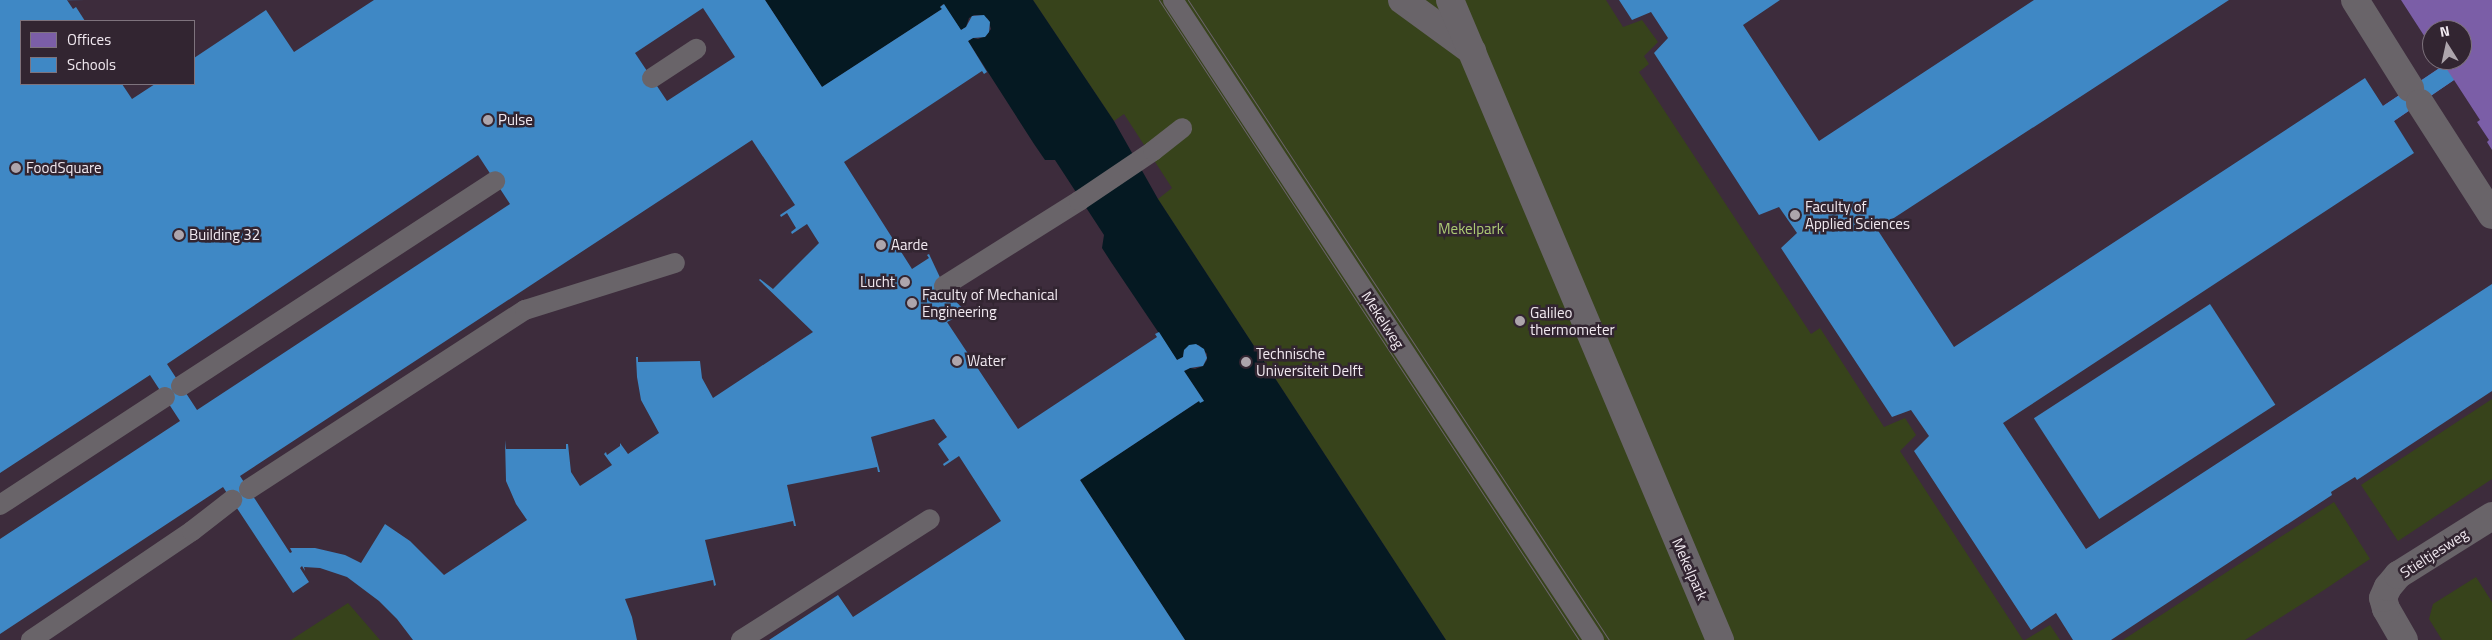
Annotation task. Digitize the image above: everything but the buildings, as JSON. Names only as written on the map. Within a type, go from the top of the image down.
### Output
[{"type":"street","points":[[1402,0],[1473,52]]},
{"type":"street","name":"Mekelpark","points":[[1450,0],[1473,52],[1495,111],[1720,640]]},
{"type":"street","points":[[2355,0],[2492,215]]},
{"type":"street","name":"Stieltjesweg","points":[[2404,640],[2389,615],[2383,598],[2388,587],[2398,575],[2492,516]]},
{"type":"lane","name":"Mekelweg","points":[[1173,0],[1594,640]]},
{"type":"lane","points":[[652,78],[696,49]]},
{"type":"lane","points":[[944,286],[1079,201],[1153,151],[1182,128]]},
{"type":"lane","points":[[181,386],[495,181]]},
{"type":"lane","points":[[30,640],[241,495],[525,310],[674,262]]},
{"type":"lane","points":[[0,505],[165,397]]},
{"type":"lane","points":[[741,640],[930,519]]},
{"type":"shaded area","name":"Technische Universiteit Delft","points":[[0,0],[2492,0],[2492,640],[0,640]]},
{"type":"green space","name":"Mekelpark","points":[[1033,0],[1606,0],[1623,27],[1642,20],[1658,42],[1644,56],[1649,64],[1639,72],[1811,334],[1820,328],[1884,427],[1905,418],[1916,435],[1900,451],[2023,640],[1446,640],[1158,199],[1172,188],[1124,114],[1114,121]]},
{"type":"green space","points":[[2492,399],[2492,479],[2398,541],[2361,485]]},
{"type":"green space","points":[[2334,502],[2370,559],[2324,590],[2245,640],[2123,640]]},
{"type":"green space","points":[[2476,577],[2492,602],[2492,640],[2442,640],[2429,619],[2433,604]]},
{"type":"green space","points":[[348,603],[380,640],[291,640]]},
{"type":"green space","points":[[2050,625],[2060,640],[2025,640]]},
{"type":"water","points":[[765,0],[1033,0],[1114,121],[1158,199],[1446,640],[1185,640],[1080,480],[1199,401],[1204,401],[1184,371],[1203,366],[1207,360],[1207,354],[1199,345],[1190,345],[1184,350],[1183,357],[1177,360],[1111,262],[1102,248],[1104,235],[1055,160],[1045,160],[968,41],[973,38],[978,39],[986,36],[991,29],[988,19],[981,15],[974,15],[969,18],[966,27],[961,30],[943,4],[940,7],[942,9],[822,87]]},
{"type":"tram line","points":[[1159,0],[1579,640]]},
{"type":"tram line","points":[[1188,0],[1609,640]]},
{"type":"place","name":"Pulse","points":[[488,120]]},
{"type":"place","name":"FoodSquare","points":[[16,168]]},
{"type":"place","name":"Faculty of Applied Sciences","points":[[1795,215]]},
{"type":"place","name":"Building 32","points":[[179,235]]},
{"type":"place","name":"Aarde","points":[[881,245]]},
{"type":"place","name":"Lucht","points":[[905,282]]},
{"type":"place","name":"Faculty of Mechanical Engineering","points":[[912,303]]},
{"type":"place","name":"Galileo thermometer","points":[[1520,321]]},
{"type":"place","name":"Water","points":[[957,361]]},
{"type":"place","name":"Technische Universiteit Delft","points":[[1246,362]]}]
